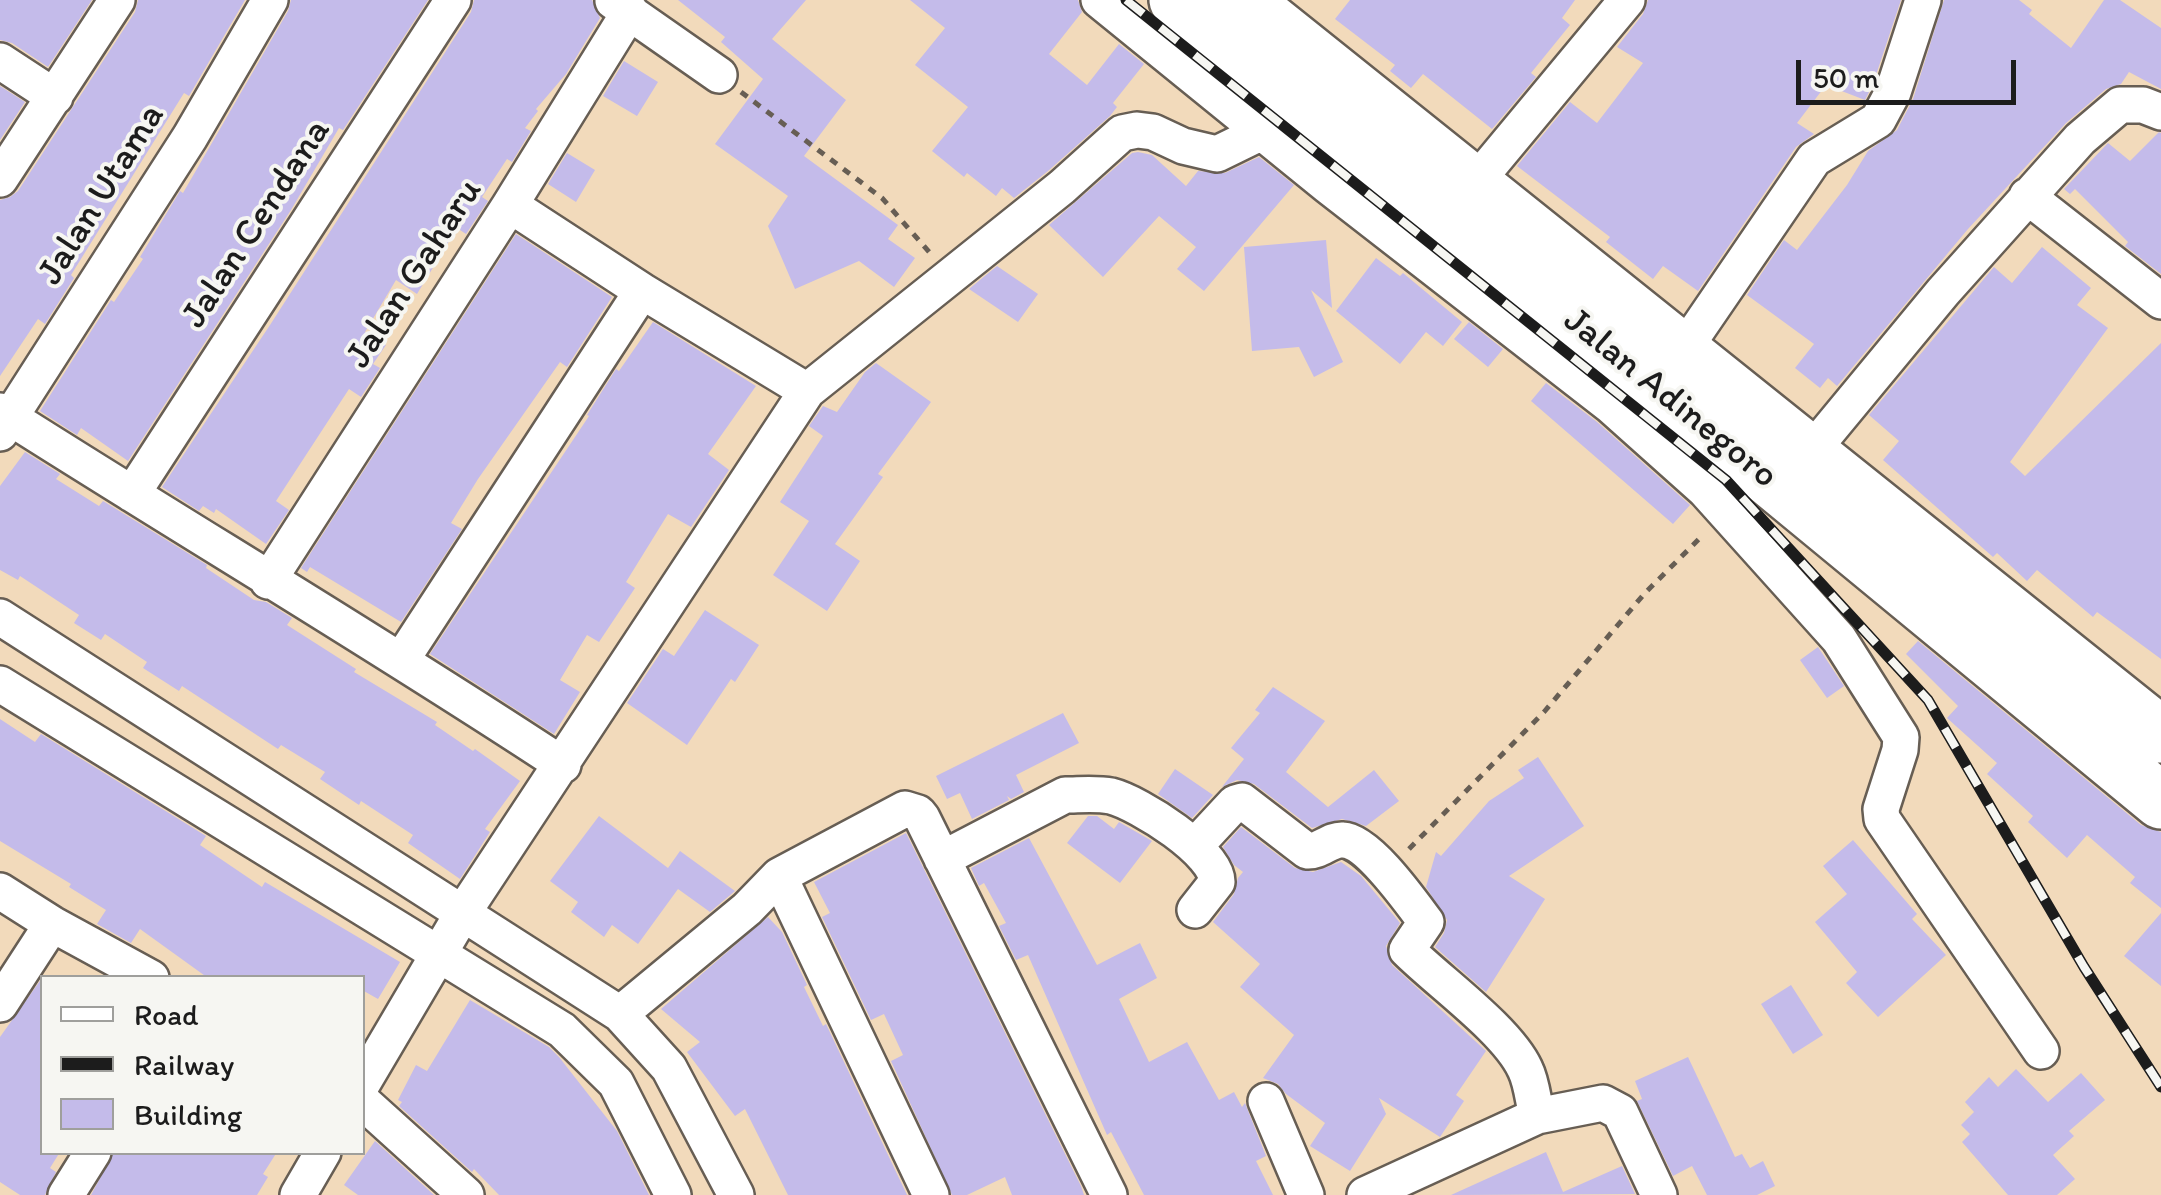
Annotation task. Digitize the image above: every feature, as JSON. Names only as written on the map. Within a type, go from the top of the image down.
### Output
[{"type":"highway","name":"Jalan Adinegoro","points":[[1177,0],[1343,166],[2136,738],[2161,801]]},
{"type":"highway","name":"Jalan Adinegoro","points":[[1243,0],[1809,454],[2058,685]]},
{"type":"street","points":[[0,179],[117,0]]},
{"type":"street","name":"Jalan Utama","points":[[3,421],[190,137],[270,0]]},
{"type":"street","name":"Jalan Cendana","points":[[132,494],[452,0]]},
{"type":"street","points":[[1099,0],[1262,132],[1343,166],[1725,513],[1839,639],[1900,737],[1900,750],[1881,809],[1882,819],[2041,1051]]},
{"type":"street","points":[[1474,183],[1627,0]]},
{"type":"street","points":[[1682,352],[1814,159],[1878,120],[1894,92],[1923,0]]},
{"type":"street","points":[[621,6],[719,75]]},
{"type":"street","name":"Jalan Gaharu","points":[[268,580],[510,205],[621,6]]},
{"type":"street","points":[[0,61],[55,97]]},
{"type":"street","points":[[1809,454],[2027,196],[2080,139],[2120,106],[2143,105],[2161,112]]},
{"type":"street","points":[[365,1079],[438,952],[806,391],[1062,187],[1122,133],[1153,132],[1183,146],[1217,154],[1262,132]]},
{"type":"street","points":[[2027,196],[2161,301]]},
{"type":"street","points":[[510,205],[806,391]]},
{"type":"street","points":[[402,659],[642,291]]},
{"type":"street","points":[[3,421],[132,494],[402,659],[563,765]]},
{"type":"street","points":[[0,617],[620,1014],[668,1068],[736,1195]]},
{"type":"street","points":[[0,684],[562,1030],[616,1083],[673,1195]]},
{"type":"street","points":[[82,734],[108,686]]},
{"type":"street","points":[[942,859],[1070,794],[1096,794],[1128,802],[1196,846],[1214,866],[1218,878],[1196,910]]},
{"type":"street","points":[[1196,846],[1242,800],[1306,851],[1313,852],[1338,840],[1355,843],[1386,872],[1426,922],[1407,950],[1519,1058],[1528,1074],[1536,1116]]},
{"type":"street","points":[[620,1014],[747,909],[779,876],[906,809],[918,812],[1109,1195]]},
{"type":"street","points":[[779,876],[930,1195]]},
{"type":"street","points":[[0,891],[146,975]]},
{"type":"street","points":[[0,1004],[52,924]]},
{"type":"street","points":[[1266,1102],[1306,1195]]},
{"type":"street","points":[[1365,1195],[1536,1116],[1603,1103],[1620,1112],[1659,1195]]},
{"type":"street","points":[[365,1105],[466,1195]]},
{"type":"street","points":[[66,1195],[90,1155]]},
{"type":"street","points":[[298,1195],[321,1155]]},
{"type":"path","points":[[719,75],[882,198],[951,276]]},
{"type":"path","points":[[1386,872],[1544,712],[1645,592],[1725,513]]},
{"type":"building","points":[[0,0],[92,0],[48,67],[12,43],[0,40]]},
{"type":"building","points":[[138,0],[245,0],[189,96],[184,93],[71,275],[74,278],[45,324],[38,319],[0,376],[0,200],[18,191],[135,12]]},
{"type":"building","points":[[291,0],[428,0],[343,130],[339,128],[291,210],[128,461],[81,428],[77,435],[40,411],[111,300],[114,302],[143,259],[140,257],[180,191],[183,193]]},
{"type":"building","points":[[474,0],[592,0],[600,18],[566,74],[536,109],[525,128],[531,131],[512,162],[507,159],[482,197],[488,201],[466,234],[457,228],[417,294],[396,280],[365,332],[386,345],[373,364],[380,368],[361,397],[349,389],[276,501],[289,510],[266,544],[216,509],[214,513],[203,506],[199,511],[162,487],[471,12]]},
{"type":"building","points":[[678,0],[806,0],[772,39],[846,100],[804,156],[898,225],[888,239],[915,258],[894,287],[859,261],[795,289],[768,226],[788,196],[715,144],[763,79],[721,42],[725,37]]},
{"type":"building","points":[[910,0],[1078,0],[1082,12],[1049,54],[1087,85],[1119,44],[1144,64],[1113,103],[1117,107],[1110,116],[1014,198],[1002,188],[996,196],[932,151],[968,107],[915,65],[945,28]]},
{"type":"building","points":[[1350,0],[1575,0],[1562,18],[1570,25],[1531,73],[1536,77],[1492,129],[1423,74],[1411,88],[1390,71],[1395,65],[1335,19]]},
{"type":"building","points":[[1648,0],[1901,0],[1865,100],[1826,85],[1797,123],[1814,134],[1796,147],[1698,291],[1663,266],[1653,279],[1606,242],[1610,237],[1517,166],[1570,102],[1597,123],[1643,63],[1617,47],[1643,14]]},
{"type":"building","points":[[1944,0],[2019,0],[2032,10],[2029,14],[2071,48],[2104,0],[2120,0],[2161,28],[2161,89],[2129,72],[2121,84],[2106,89],[2066,123],[1968,229],[1837,386],[1828,378],[1820,388],[1795,368],[1814,344],[1747,295],[1784,240],[1797,250],[1868,151],[1897,130],[1913,99]]},
{"type":"building","points":[[624,61],[658,82],[637,116],[603,96]]},
{"type":"building","points":[[0,86],[25,102],[0,140]]},
{"type":"building","points":[[2159,132],[2161,274],[2125,246],[2128,242],[2075,189],[2070,194],[2064,189],[2108,143],[2130,161]]},
{"type":"building","points":[[567,153],[595,170],[576,202],[548,184]]},
{"type":"building","points":[[1132,153],[1152,155],[1186,186],[1198,171],[1225,173],[1259,157],[1294,185],[1204,291],[1177,269],[1196,247],[1159,216],[1103,277],[1049,225]]},
{"type":"building","points":[[516,234],[612,297],[567,367],[560,362],[478,479],[451,523],[462,529],[401,622],[310,567],[307,572],[301,568]]},
{"type":"building","points":[[1326,240],[1332,308],[1311,290],[1343,362],[1314,377],[1299,347],[1252,351],[1244,247]]},
{"type":"building","points":[[2042,247],[2091,288],[2077,305],[2108,328],[2010,462],[2025,476],[2161,343],[2161,659],[2097,612],[2093,617],[2037,570],[2027,581],[1997,553],[1993,557],[1883,460],[1899,441],[1869,415],[1994,267],[2012,283]]},
{"type":"building","points":[[1376,258],[1400,276],[1403,273],[1462,322],[1443,346],[1426,332],[1400,364],[1336,311]]},
{"type":"building","points":[[997,266],[1038,294],[1018,322],[969,289]]},
{"type":"building","points":[[653,322],[756,386],[708,454],[729,470],[691,527],[668,514],[626,582],[635,588],[599,642],[587,635],[560,680],[580,692],[554,734],[430,654],[589,416],[616,369],[619,371]]},
{"type":"building","points":[[1469,322],[1503,349],[1488,367],[1454,339]]},
{"type":"building","points":[[876,363],[931,402],[878,474],[883,477],[835,544],[860,561],[827,611],[773,575],[809,521],[780,502],[823,436],[809,426],[823,406],[837,412],[865,372]]},
{"type":"building","points":[[1546,383],[1597,422],[1690,505],[1673,524],[1531,401]]},
{"type":"building","points":[[25,452],[60,474],[56,479],[99,506],[103,501],[207,565],[206,568],[254,600],[266,602],[292,618],[287,625],[520,781],[485,829],[490,832],[460,879],[408,843],[413,835],[320,779],[325,772],[281,745],[278,749],[182,686],[179,691],[143,668],[147,662],[105,634],[101,640],[74,623],[79,615],[20,576],[18,580],[0,570],[0,486]]},
{"type":"building","points":[[705,610],[759,645],[687,745],[627,703],[663,649],[674,656]]},
{"type":"building","points":[[1918,641],[2141,825],[2161,832],[2161,908],[2130,883],[2135,877],[2087,835],[2067,858],[2028,822],[2033,816],[1987,774],[1997,763],[1947,718],[1958,706],[1906,654]]},
{"type":"building","points":[[1818,647],[1844,686],[1827,698],[1800,660]]},
{"type":"building","points":[[1273,687],[1325,721],[1286,772],[1328,807],[1374,770],[1399,801],[1366,826],[1342,819],[1312,828],[1254,784],[1237,780],[1222,787],[1244,759],[1231,748],[1260,713],[1255,710]]},
{"type":"building","points":[[1063,713],[1079,743],[1016,775],[1024,792],[1011,799],[1007,796],[1009,800],[972,819],[960,793],[947,799],[936,776]]},
{"type":"building","points":[[0,719],[35,742],[41,734],[206,836],[200,845],[262,887],[265,882],[400,962],[378,999],[365,992],[365,975],[204,975],[140,929],[131,943],[97,924],[106,910],[0,841]]},
{"type":"building","points":[[1538,757],[1584,826],[1509,876],[1545,899],[1486,992],[1435,947],[1447,920],[1426,887],[1436,852],[1441,856],[1489,801],[1524,778],[1518,770]]},
{"type":"building","points":[[1175,769],[1213,795],[1192,818],[1158,794]]},
{"type":"building","points":[[599,816],[668,868],[680,851],[735,891],[710,912],[678,889],[638,944],[612,925],[604,937],[571,912],[578,902],[550,881]]},
{"type":"building","points":[[1088,816],[1097,816],[1114,829],[1119,822],[1152,841],[1120,883],[1067,843]]},
{"type":"building","points":[[1241,827],[1295,868],[1313,872],[1341,862],[1361,876],[1400,923],[1386,946],[1392,965],[1486,1051],[1456,1095],[1464,1101],[1440,1137],[1379,1098],[1386,1114],[1350,1171],[1310,1146],[1325,1123],[1278,1084],[1263,1078],[1294,1035],[1240,987],[1260,964],[1213,922],[1234,894],[1243,872],[1223,847]]},
{"type":"building","points":[[906,833],[1084,1195],[1012,1195],[1005,1177],[967,1195],[952,1195],[891,1061],[903,1055],[884,1014],[871,1020],[822,917],[830,913],[814,882]]},
{"type":"building","points":[[1029,838],[1097,965],[1140,943],[1157,978],[1119,999],[1149,1062],[1187,1042],[1219,1100],[1234,1092],[1242,1107],[1245,1103],[1266,1156],[1256,1161],[1273,1195],[1144,1195],[1111,1132],[1107,1135],[1028,955],[1016,960],[999,926],[1006,923],[971,868]]},
{"type":"building","points":[[1853,840],[1917,914],[1912,919],[1946,955],[1878,1017],[1846,983],[1857,972],[1815,922],[1847,894],[1823,866]]},
{"type":"building","points":[[2161,913],[2161,986],[2124,956]]},
{"type":"building","points":[[768,917],[782,932],[807,985],[804,987],[823,1026],[826,1024],[907,1195],[788,1195],[745,1109],[735,1116],[687,1052],[700,1042],[661,1009]]},
{"type":"building","points":[[40,981],[40,1155],[58,1155],[50,1168],[56,1172],[45,1195],[20,1195],[0,1182],[0,1037]]},
{"type":"building","points":[[1791,985],[1823,1035],[1793,1054],[1761,1004]]},
{"type":"building","points":[[470,1000],[549,1047],[559,1057],[617,1131],[649,1195],[499,1195],[399,1106],[402,1102],[398,1100],[416,1065],[427,1071]]},
{"type":"building","points":[[1688,1057],[1735,1157],[1742,1154],[1750,1168],[1763,1161],[1775,1186],[1757,1195],[1707,1195],[1692,1166],[1673,1176],[1637,1101],[1642,1099],[1635,1081]]},
{"type":"building","points":[[2016,1069],[2048,1102],[2081,1073],[2105,1100],[2069,1131],[2074,1136],[2053,1155],[2075,1179],[2057,1195],[2008,1195],[1962,1142],[1970,1134],[1961,1125],[1974,1112],[1965,1102],[1989,1077],[1998,1087]]},
{"type":"building","points":[[375,1141],[434,1195],[358,1195],[344,1185]]},
{"type":"building","points":[[1546,1152],[1563,1192],[1622,1166],[1635,1194],[1451,1195]]},
{"type":"building","points":[[112,1155],[275,1155],[263,1174],[268,1177],[257,1195],[91,1195]]},
{"type":"railway","points":[[1126,0],[1726,480],[1928,700],[2084,967],[2161,1087]]}]
